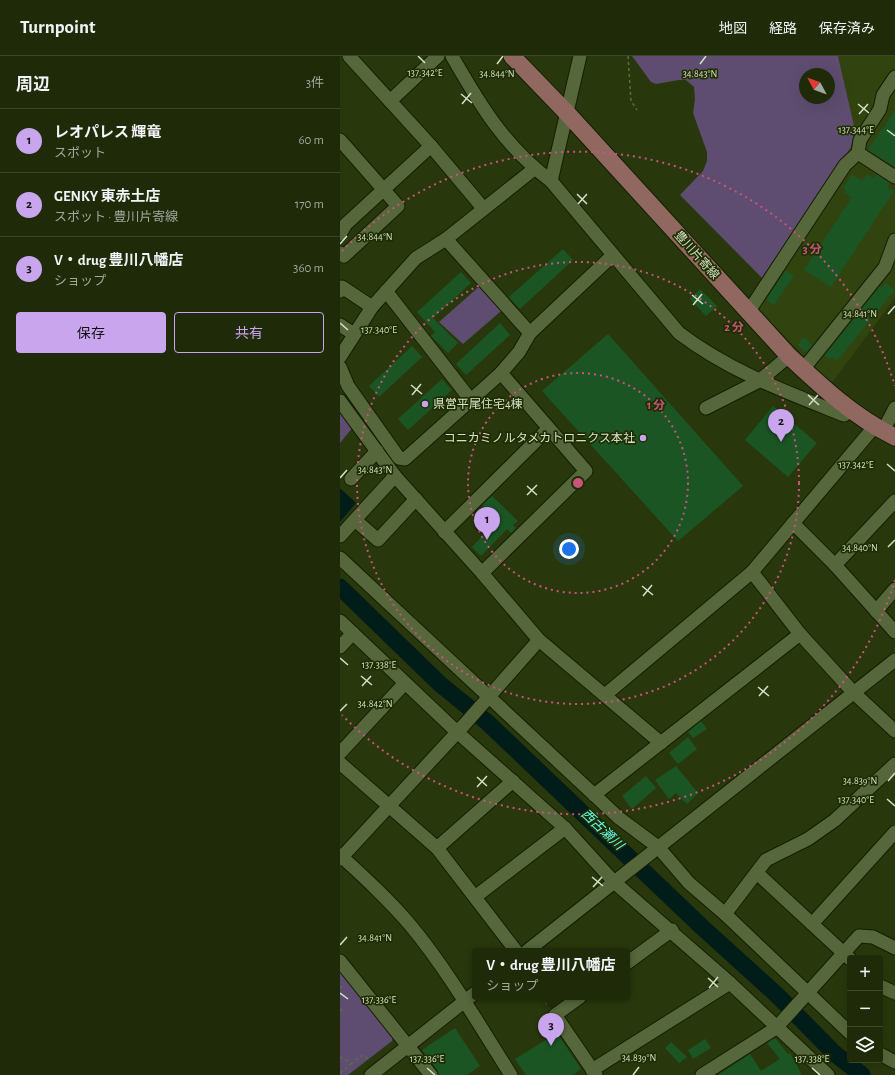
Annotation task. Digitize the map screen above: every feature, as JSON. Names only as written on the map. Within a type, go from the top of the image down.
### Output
[{"type":"main road","name":"豊川片寄線","points":[[512,56],[567,112],[789,356],[826,391],[850,410],[885,431]]},
{"type":"street","points":[[340,62],[344,56]]},
{"type":"street","points":[[349,56],[430,146],[483,208]]},
{"type":"street","points":[[390,101],[438,56]]},
{"type":"street","points":[[452,56],[474,95],[501,134],[534,169],[551,181],[679,333],[704,352],[759,381],[844,415],[850,410]]},
{"type":"street","points":[[551,181],[580,56]]},
{"type":"street","points":[[749,311],[846,165],[858,153],[860,140],[880,110],[883,95],[895,76]]},
{"type":"street","points":[[340,140],[398,206],[344,256],[340,253]]},
{"type":"street","points":[[340,234],[346,224],[430,146]]},
{"type":"street","points":[[858,153],[895,177]]},
{"type":"street","points":[[340,357],[372,307],[416,258],[446,238],[534,169]]},
{"type":"street","points":[[446,238],[530,333]]},
{"type":"street","points":[[809,362],[885,267],[895,240]]},
{"type":"street","points":[[340,367],[348,386],[399,458],[405,459],[470,399],[501,373],[519,352],[530,333],[613,255]]},
{"type":"street","points":[[340,291],[342,288],[372,307]]},
{"type":"street","points":[[386,291],[470,399]]},
{"type":"street","points":[[340,325],[354,334]]},
{"type":"street","points":[[706,408],[759,381],[789,356]]},
{"type":"street","points":[[482,573],[586,471],[501,373]]},
{"type":"street","points":[[340,401],[395,476],[482,573],[539,640],[661,743]]},
{"type":"street","points":[[606,695],[752,572],[793,523],[885,431],[895,408]]},
{"type":"street","points":[[444,532],[548,429]]},
{"type":"street","points":[[351,479],[376,451]]},
{"type":"street","points":[[340,536],[395,476]]},
{"type":"street","points":[[355,520],[378,540],[416,499]]},
{"type":"street","points":[[835,565],[895,501]]},
{"type":"street","points":[[793,523],[835,565],[895,632]]},
{"type":"street","points":[[340,558],[486,700],[619,818],[658,848],[689,883],[725,914],[806,996],[847,1030]]},
{"type":"street","points":[[752,572],[800,634],[854,693],[895,730]]},
{"type":"street","points":[[876,611],[895,590]]},
{"type":"street","points":[[340,621],[405,682],[460,728],[513,781],[565,828],[614,882],[672,930],[730,983],[780,1024],[828,1075]]},
{"type":"street","points":[[340,647],[353,633]]},
{"type":"street","points":[[594,795],[800,634]]},
{"type":"street","points":[[511,1075],[464,1002],[411,926],[389,902],[341,857],[486,700],[539,640]]},
{"type":"street","points":[[531,948],[895,660]]},
{"type":"street","points":[[340,753],[405,682]]},
{"type":"street","points":[[340,763],[437,848],[514,948]]},
{"type":"street","points":[[725,914],[766,860],[808,839],[835,820],[895,764]]},
{"type":"street","points":[[437,848],[513,781]]},
{"type":"street","points":[[475,898],[565,828]]},
{"type":"street","points":[[812,924],[895,832]]},
{"type":"street","points":[[702,1075],[780,1024],[847,956],[757,873]]},
{"type":"street","points":[[630,961],[672,930]]},
{"type":"street","points":[[848,955],[859,936],[873,937],[895,948]]},
{"type":"street","points":[[340,961],[431,1075]]},
{"type":"street","points":[[576,1000],[555,1015],[594,1072],[730,983]]},
{"type":"street","points":[[883,987],[895,993]]},
{"type":"street","points":[[371,1075],[472,996]]},
{"type":"street","points":[[883,1056],[895,1062]]},
{"type":"path","points":[[628,56],[631,101],[637,110]]},
{"type":"path","points":[[340,1011],[345,1007]]},
{"type":"path","points":[[340,1073],[363,1055],[368,1059]]},
{"type":"path","points":[[340,1058],[352,1063]]},
{"type":"shaded area","points":[[632,56],[838,56],[855,130],[851,147],[765,281],[680,195],[703,171],[707,161],[707,152],[693,113],[695,99],[694,87],[686,80],[656,84],[651,82]]},
{"type":"shaded area","points":[[838,56],[895,56],[895,298],[831,384],[751,302],[851,147],[855,130]]},
{"type":"shaded area","points":[[481,285],[501,311],[463,344],[439,322]]},
{"type":"shaded area","points":[[340,406],[354,426],[340,443]]},
{"type":"shaded area","points":[[340,966],[393,1035],[392,1041],[348,1075],[340,1075]]},
{"type":"water","points":[[340,488],[356,503],[340,522]]},
{"type":"building","points":[[895,110],[895,167],[868,150]]},
{"type":"building","points":[[852,174],[862,181],[867,174],[874,178],[876,174],[890,183],[887,187],[894,191],[831,287],[804,270],[852,197],[844,193],[846,190],[843,188]]},
{"type":"building","points":[[563,249],[573,260],[520,309],[509,297]]},
{"type":"building","points":[[786,270],[794,276],[774,305],[766,300]]},
{"type":"building","points":[[461,272],[471,283],[433,318],[458,343],[448,353],[431,336],[435,332],[417,312]]},
{"type":"building","points":[[885,283],[895,290],[837,361],[832,357],[830,360],[825,355],[880,286],[881,288]]},
{"type":"building","points":[[700,289],[717,306],[706,316],[690,299]]},
{"type":"building","points":[[500,323],[510,335],[466,375],[456,364]]},
{"type":"building","name":"コニカミノルタメカトロニクス本社","points":[[608,334],[743,486],[678,541],[542,391]]},
{"type":"building","points":[[804,337],[813,345],[806,352],[797,345]]},
{"type":"building","points":[[412,346],[422,357],[379,397],[369,386]]},
{"type":"building","name":"県営平尾住宅4棟","points":[[442,379],[452,390],[408,430],[398,419]]},
{"type":"building","points":[[773,406],[817,443],[788,477],[745,440]]},
{"type":"building","points":[[492,496],[518,521],[513,525],[516,528],[511,533],[507,529],[481,556],[472,547],[497,520],[482,505]]},
{"type":"building","points":[[701,721],[707,729],[693,738],[688,732]]},
{"type":"building","points":[[688,737],[697,749],[678,764],[669,753]]},
{"type":"building","points":[[676,766],[698,793],[687,804],[676,793],[669,799],[655,780]]},
{"type":"building","points":[[646,776],[656,788],[632,809],[622,796]]},
{"type":"building","points":[[455,1028],[480,1066],[467,1075],[439,1075],[422,1050]]},
{"type":"building","points":[[557,1033],[581,1069],[573,1075],[526,1075],[515,1059]]},
{"type":"building","points":[[775,1038],[788,1054],[790,1053],[802,1075],[718,1075],[750,1054],[761,1071],[780,1059],[767,1043]]},
{"type":"building","points":[[705,1039],[711,1048],[693,1059],[688,1050]]},
{"type":"building","points":[[671,1042],[687,1057],[679,1063],[665,1048]]},
{"type":"waterway","name":"西古瀬川","points":[[340,587],[440,684],[488,723],[703,928],[778,996],[834,1053],[862,1075]]},
{"type":"place","name":"県営平尾住宅4棟","points":[[425,404]]},
{"type":"place","name":"コニカミノルタメカトロニクス本社","points":[[643,438]]},
{"type":"place","name":"GENKY 東赤土店","points":[[781,442]]},
{"type":"place","name":"レオパレス 輝竜","points":[[487,540]]},
{"type":"place","name":"V・drug 豊川八幡店","points":[[551,1046]]}]
